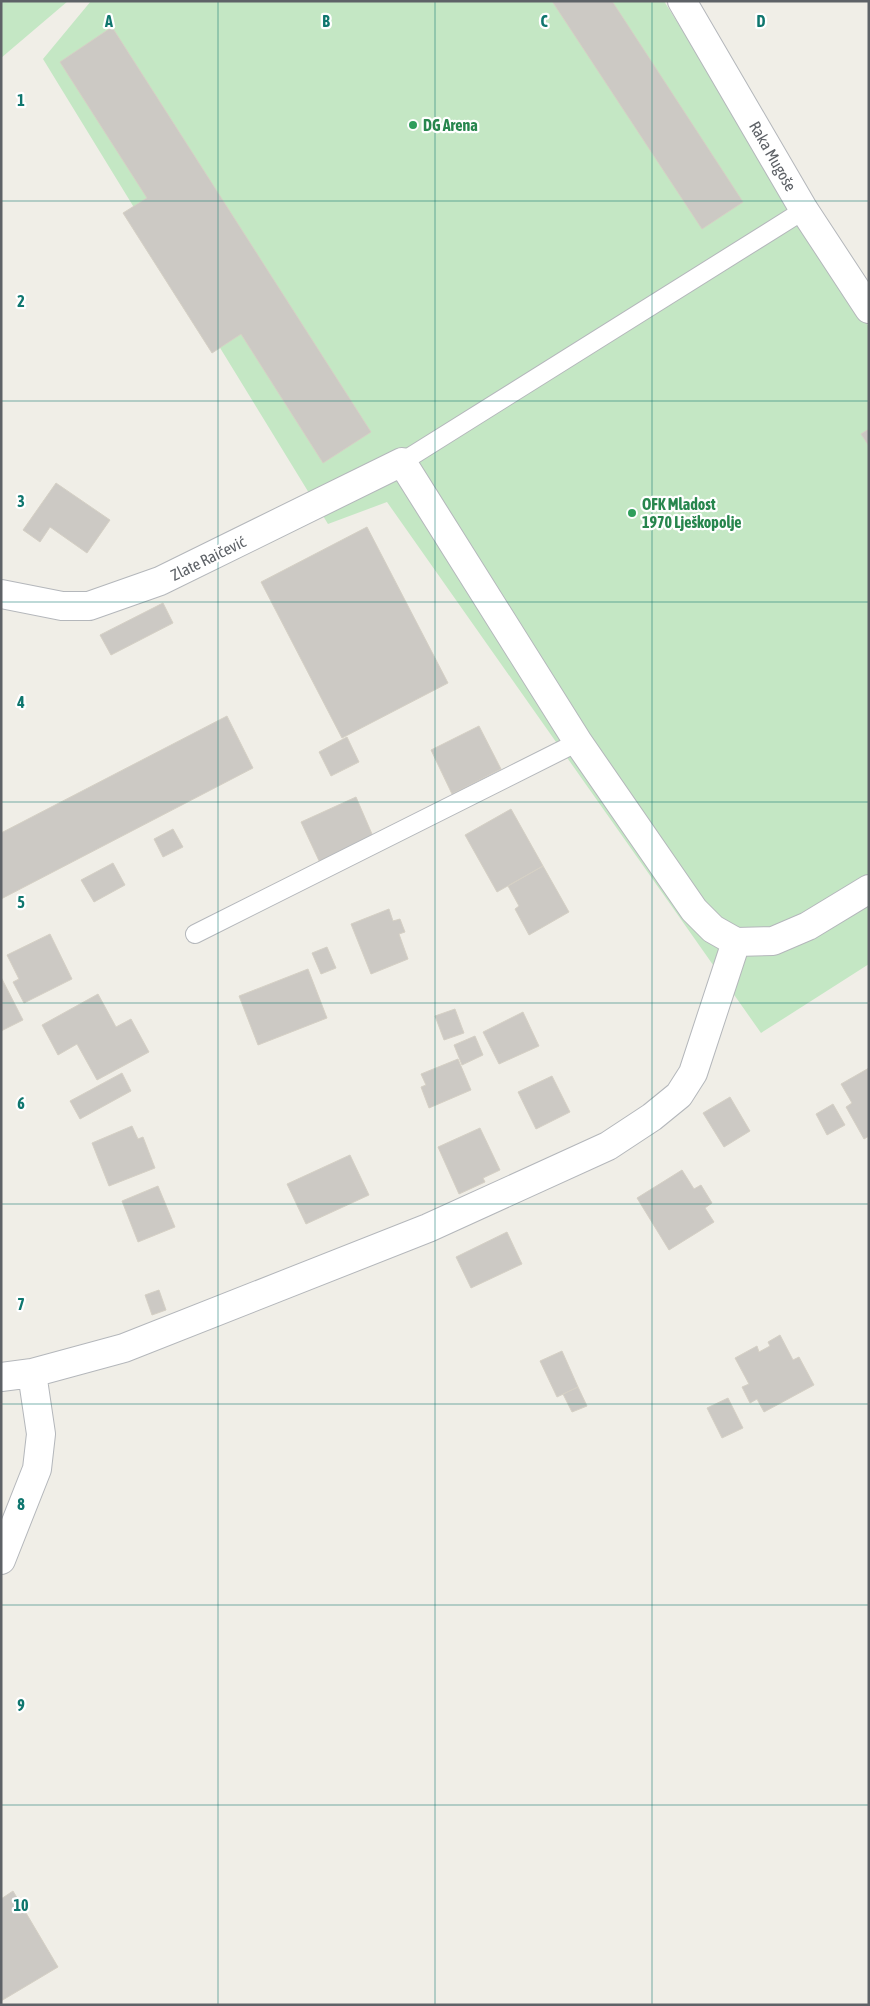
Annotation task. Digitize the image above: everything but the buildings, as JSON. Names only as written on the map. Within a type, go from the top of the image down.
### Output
[{"type":"street","name":"Raka Mugoše","points":[[682,1],[804,210],[869,309]]},
{"type":"street","name":"Zlate Raičević","points":[[1,594],[62,606],[89,606],[160,581],[402,462]]},
{"type":"street","points":[[402,462],[578,742],[694,910],[713,929],[736,942],[773,941],[808,926],[869,889]]},
{"type":"street","points":[[1,1377],[32,1373],[124,1348],[419,1232],[608,1146],[652,1117],[679,1095],[693,1073],[736,942]]},
{"type":"street","points":[[1,1560],[37,1469],[40,1434],[32,1373]]},
{"type":"lane","points":[[402,462],[804,210]]},
{"type":"lane","points":[[195,934],[578,742]]},
{"type":"green space","points":[[1,1],[68,1],[1,58]]},
{"type":"green space","name":"OFK Mladost 1970 Lješkopolje","points":[[91,1],[664,1],[869,327],[869,964],[761,1033],[387,502],[328,524],[43,59]]},
{"type":"place","name":"DG Arena","points":[[413,125]]},
{"type":"place","name":"OFK Mladost 1970 Lješkopolje","points":[[632,513]]}]
